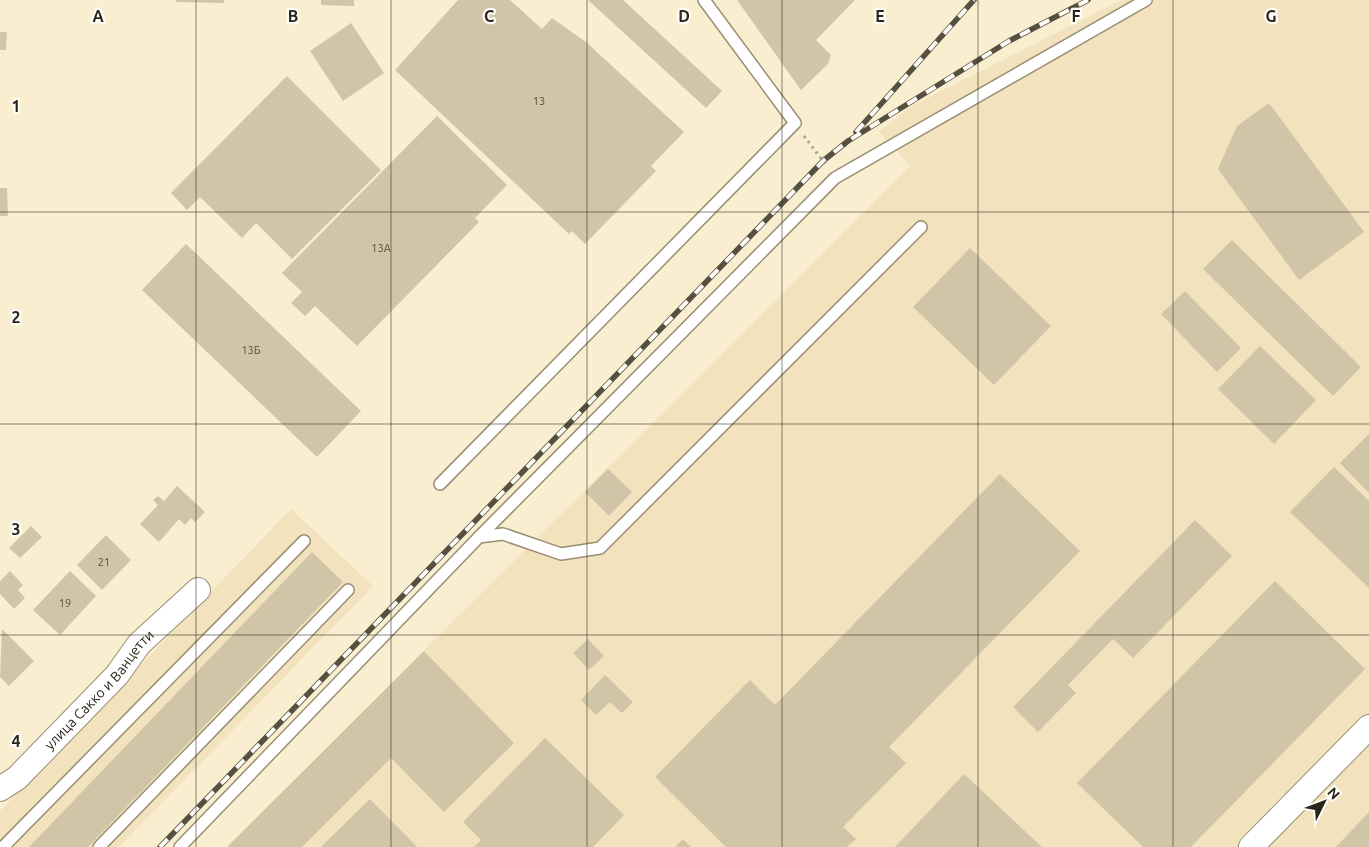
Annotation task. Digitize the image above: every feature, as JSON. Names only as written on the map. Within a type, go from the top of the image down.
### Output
[{"type":"street","name":"улица Сакко и Ванцетти","points":[[0,788],[17,778],[117,675],[139,644],[198,590]]},
{"type":"street","points":[[1251,847],[1369,727]]},
{"type":"lane","points":[[440,484],[795,123],[704,0]]},
{"type":"lane","points":[[180,847],[479,537],[835,178],[1146,0]]},
{"type":"lane","points":[[479,537],[503,534],[561,554],[600,548],[921,227]]},
{"type":"lane","points":[[3,847],[304,541]]},
{"type":"lane","points":[[99,847],[348,590]]},
{"type":"path","points":[[795,123],[835,178]]},
{"type":"shaded area","points":[[1121,0],[1369,0],[1369,847],[227,847],[910,166],[879,132],[908,108]]},
{"type":"shaded area","points":[[291,509],[373,586],[119,847],[0,847],[0,811]]},
{"type":"building","points":[[176,0],[224,0],[224,3],[176,2]]},
{"type":"building","points":[[321,0],[354,0],[354,6],[321,5]]},
{"type":"building","points":[[458,0],[510,0],[542,29],[552,18],[586,42],[684,132],[651,166],[656,171],[585,244],[572,231],[569,234],[395,70]]},
{"type":"building","points":[[588,0],[623,0],[722,91],[706,108]]},
{"type":"building","points":[[737,0],[855,0],[816,40],[831,55],[828,64],[801,90]]},
{"type":"building","points":[[351,23],[384,73],[343,101],[310,51]]},
{"type":"building","points":[[0,32],[7,32],[6,50],[0,50]]},
{"type":"building","points":[[287,76],[381,170],[292,259],[256,223],[242,238],[200,197],[187,210],[171,193]]},
{"type":"building","points":[[1269,103],[1364,232],[1299,280],[1218,169],[1237,126]]},
{"type":"building","points":[[437,116],[507,185],[475,218],[479,222],[357,346],[315,306],[305,316],[291,303],[302,292],[282,273]]},
{"type":"building","points":[[0,188],[7,188],[8,216],[0,216]]},
{"type":"building","points":[[1232,240],[1361,367],[1333,396],[1203,269]]},
{"type":"building","points":[[186,244],[361,411],[317,457],[142,290]]},
{"type":"building","points":[[970,248],[1051,326],[994,385],[913,307]]},
{"type":"building","points":[[1185,291],[1241,348],[1217,372],[1161,314]]},
{"type":"building","points":[[1260,346],[1316,400],[1274,444],[1218,389]]},
{"type":"building","points":[[1369,434],[1369,493],[1340,463]]},
{"type":"building","points":[[1334,467],[1369,501],[1369,588],[1290,512]]},
{"type":"building","points":[[608,469],[632,492],[609,516],[585,492]]},
{"type":"building","points":[[1000,474],[1080,551],[889,747],[906,763],[843,827],[856,839],[847,847],[726,847],[655,777],[750,680],[775,705]]},
{"type":"building","points":[[177,486],[205,512],[195,522],[191,518],[185,525],[179,519],[159,542],[140,524],[158,505],[153,500],[158,496],[164,501]]},
{"type":"building","points":[[1195,520],[1232,556],[1133,658],[1113,639],[1068,685],[1076,693],[1038,732],[1013,707]]},
{"type":"building","points":[[31,526],[42,537],[20,558],[9,548]]},
{"type":"building","points":[[106,535],[131,560],[102,590],[77,565]]},
{"type":"building","points":[[312,552],[343,582],[88,847],[29,847]]},
{"type":"building","points":[[10,571],[23,585],[18,590],[25,598],[14,609],[0,594],[0,581]]},
{"type":"building","points":[[70,571],[96,596],[60,635],[33,610]]},
{"type":"building","points":[[1275,581],[1365,669],[1191,847],[1143,847],[1077,783]]},
{"type":"building","points":[[2,629],[34,661],[9,686],[0,677]]},
{"type":"building","points":[[588,639],[604,656],[589,670],[573,653]]},
{"type":"building","points":[[424,651],[514,743],[444,812],[391,758],[302,847],[227,847]]},
{"type":"building","points":[[605,675],[633,702],[622,713],[610,702],[596,715],[581,700]]},
{"type":"building","points":[[545,738],[624,815],[593,847],[474,847],[481,840],[463,822]]},
{"type":"building","points":[[964,774],[1042,847],[895,847]]},
{"type":"building","points":[[370,799],[417,847],[321,847]]},
{"type":"building","points":[[1369,812],[1369,847],[1336,847]]},
{"type":"building","points":[[683,839],[691,847],[675,847]]},
{"type":"railway","points":[[856,132],[974,0]]},
{"type":"railway","points":[[160,847],[823,161],[848,141],[1009,41],[1088,0]]}]
